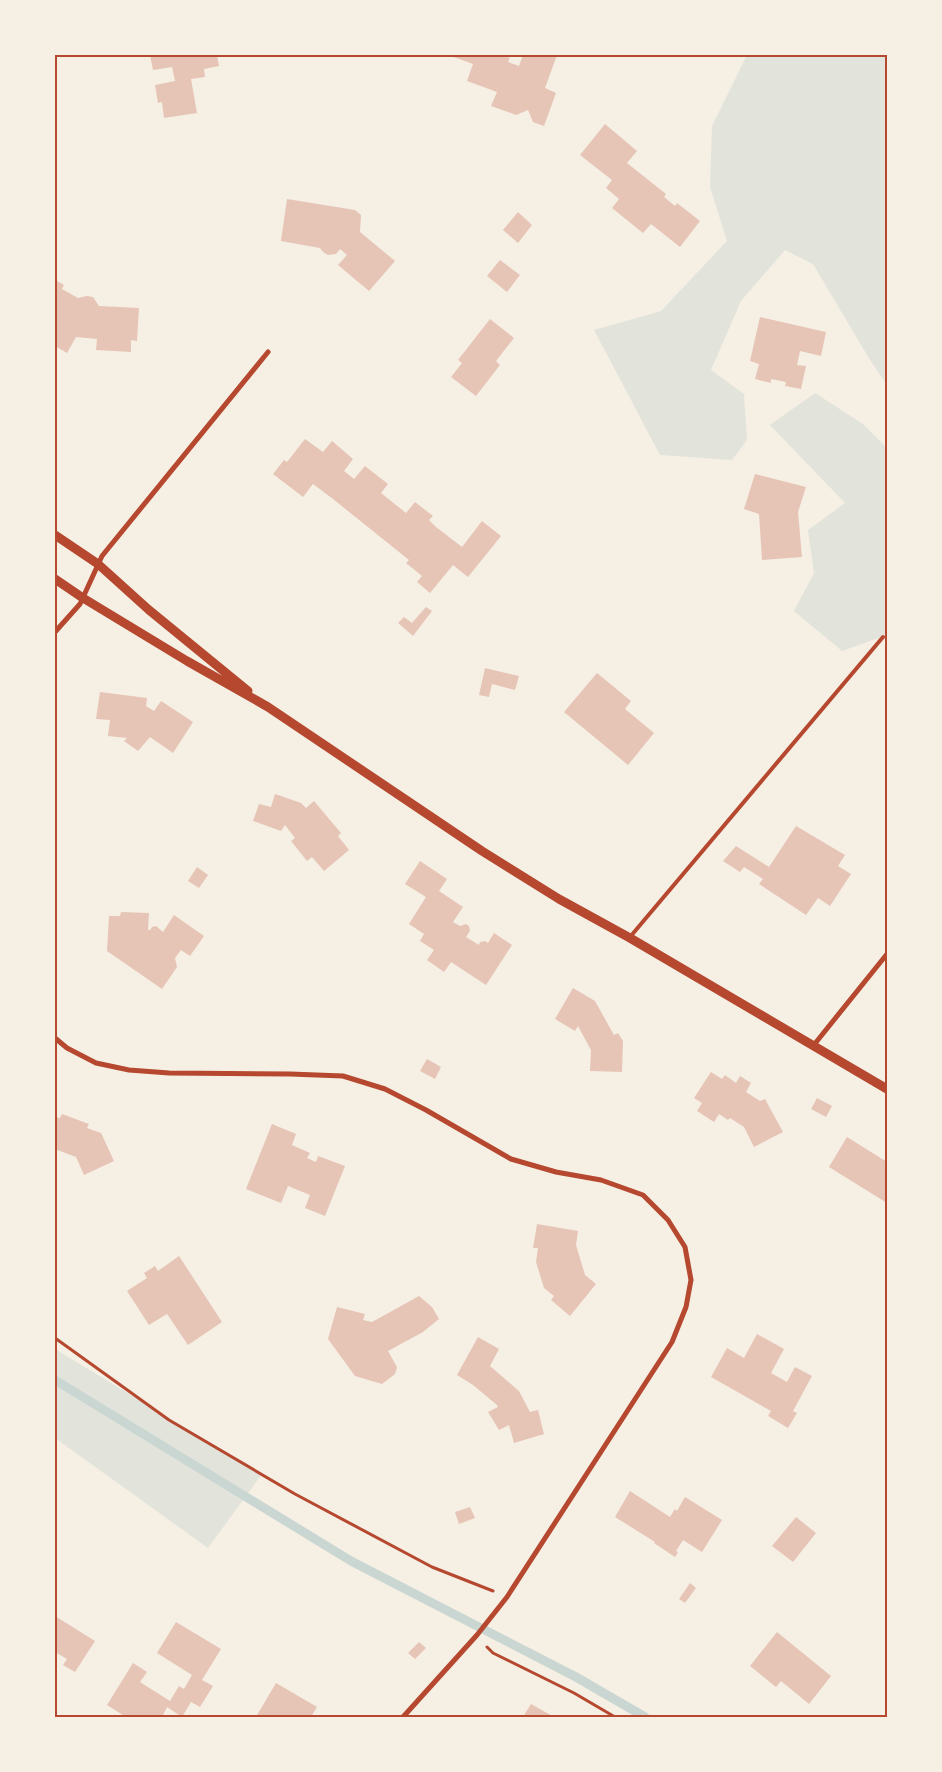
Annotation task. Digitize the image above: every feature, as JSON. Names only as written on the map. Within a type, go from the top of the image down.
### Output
[{"type":"street","points":[[55,632],[80,604],[102,556],[268,352]]},
{"type":"street","points":[[55,535],[98,564],[149,610],[268,707]]},
{"type":"street","points":[[55,579],[187,661],[268,707],[482,851],[560,899],[887,1089]]},
{"type":"street","points":[[813,1046],[887,954]]},
{"type":"street","points":[[55,1038],[67,1048],[96,1063],[129,1070],[169,1073],[343,1076],[385,1089],[511,1158],[556,1172],[601,1180],[643,1195],[668,1220],[685,1246],[690,1280],[686,1307],[672,1342],[507,1597],[477,1635],[403,1717]]},
{"type":"lane","points":[[630,938],[883,637]]},
{"type":"path","points":[[55,1338],[169,1420],[295,1494],[432,1567],[507,1597]]},
{"type":"path","points":[[477,1635],[493,1653],[574,1693],[615,1717]]},
{"type":"shaded area","points":[[747,55],[887,55],[887,385],[813,264],[785,250],[741,301],[711,370],[744,394],[747,440],[732,460],[660,455],[594,330],[661,311],[727,241],[710,187],[712,126]]},
{"type":"shaded area","points":[[815,393],[863,424],[887,448],[887,635],[842,651],[794,611],[814,573],[808,530],[845,503],[770,425]]},
{"type":"shaded area","points":[[55,1349],[262,1474],[208,1548],[55,1438]]},
{"type":"building","points":[[150,55],[217,55],[219,66],[204,69],[205,77],[191,79],[197,113],[164,118],[162,102],[158,103],[155,85],[175,81],[172,67],[153,70]]},
{"type":"building","points":[[448,55],[502,55],[510,58],[508,62],[519,66],[523,55],[557,55],[545,88],[556,93],[544,126],[533,122],[528,110],[516,115],[491,106],[497,92],[467,81],[473,64]]},
{"type":"building","points":[[605,124],[637,151],[627,163],[666,194],[664,197],[675,206],[677,203],[700,221],[680,247],[651,224],[643,233],[612,208],[619,199],[606,188],[612,180],[580,155]]},
{"type":"building","points":[[287,199],[355,210],[361,215],[360,232],[395,261],[369,291],[338,265],[347,255],[340,249],[336,254],[328,255],[320,248],[281,241]]},
{"type":"building","points":[[518,212],[532,225],[518,243],[503,230]]},
{"type":"building","points":[[500,260],[520,275],[507,292],[487,276]]},
{"type":"building","points":[[55,280],[64,285],[62,289],[78,298],[93,297],[99,306],[139,308],[137,341],[131,340],[131,352],[96,350],[97,339],[76,337],[67,353],[55,346]]},
{"type":"building","points":[[760,317],[826,332],[821,356],[800,351],[797,365],[806,366],[801,389],[785,386],[786,382],[771,379],[771,383],[755,379],[759,364],[750,361]]},
{"type":"building","points":[[490,319],[514,338],[496,361],[500,365],[476,396],[451,377],[462,363],[458,360]]},
{"type":"building","points":[[305,439],[323,452],[332,441],[353,459],[344,471],[354,479],[365,466],[388,484],[381,493],[406,513],[415,502],[433,516],[429,520],[436,527],[462,547],[482,521],[501,536],[468,577],[453,565],[430,593],[417,582],[422,576],[406,563],[409,560],[333,499],[313,484],[303,497],[273,474],[284,460],[287,462]]},
{"type":"building","points":[[755,474],[806,487],[798,512],[802,557],[762,560],[759,514],[744,509]]},
{"type":"building","points":[[426,607],[432,611],[413,636],[398,623],[404,617],[412,623]]},
{"type":"building","points":[[485,668],[519,676],[515,690],[492,684],[489,697],[479,695]]},
{"type":"building","points":[[597,673],[631,701],[625,709],[654,733],[628,765],[564,712]]},
{"type":"building","points":[[100,692],[147,698],[146,706],[154,711],[161,701],[193,722],[173,753],[150,737],[138,751],[124,741],[127,738],[108,736],[110,720],[96,719]]},
{"type":"building","points":[[275,794],[301,803],[306,808],[314,801],[341,833],[338,836],[349,850],[324,871],[312,857],[307,861],[291,841],[295,838],[285,825],[281,831],[253,821],[259,804],[271,807]]},
{"type":"building","points":[[796,826],[845,855],[838,866],[851,874],[830,906],[818,898],[806,915],[759,884],[763,879],[744,867],[740,872],[723,861],[736,846],[769,867]]},
{"type":"building","points":[[420,861],[447,879],[439,891],[463,907],[453,922],[460,926],[466,924],[469,926],[470,931],[466,937],[479,945],[480,942],[485,941],[488,943],[494,933],[512,945],[486,985],[451,962],[444,972],[427,960],[434,950],[420,941],[424,934],[409,924],[426,897],[405,884]]},
{"type":"building","points":[[197,867],[208,875],[199,888],[188,881]]},
{"type":"building","points":[[121,912],[149,913],[148,930],[156,926],[163,932],[174,915],[204,936],[190,956],[181,950],[175,958],[177,967],[162,989],[107,951],[109,916],[120,916]]},
{"type":"building","points":[[573,988],[595,1001],[614,1035],[618,1033],[623,1041],[622,1072],[590,1071],[591,1050],[578,1026],[575,1031],[555,1019]]},
{"type":"building","points":[[427,1059],[441,1067],[435,1079],[420,1071]]},
{"type":"building","points":[[711,1072],[722,1079],[725,1075],[736,1083],[740,1076],[751,1083],[746,1092],[760,1101],[765,1099],[783,1132],[754,1147],[744,1127],[730,1118],[728,1120],[719,1114],[714,1122],[697,1111],[702,1103],[694,1098]]},
{"type":"building","points":[[817,1098],[832,1106],[826,1117],[811,1109]]},
{"type":"building","points":[[62,1114],[89,1124],[87,1128],[101,1133],[114,1161],[84,1175],[76,1157],[55,1149],[55,1117],[60,1118]]},
{"type":"building","points":[[272,1124],[296,1134],[292,1145],[310,1153],[307,1158],[316,1162],[318,1156],[345,1166],[325,1216],[305,1208],[310,1195],[288,1186],[281,1203],[246,1189]]},
{"type":"building","points":[[847,1137],[887,1162],[887,1203],[829,1167]]},
{"type":"building","points":[[537,1224],[578,1231],[576,1245],[585,1275],[596,1284],[570,1316],[551,1300],[554,1296],[544,1288],[536,1262],[538,1248],[533,1248]]},
{"type":"building","points":[[179,1256],[222,1322],[188,1345],[167,1314],[149,1325],[127,1291],[147,1278],[144,1273],[155,1266],[158,1271]]},
{"type":"building","points":[[419,1296],[432,1307],[439,1319],[423,1332],[388,1351],[397,1367],[395,1374],[382,1384],[355,1376],[328,1339],[337,1307],[365,1314],[363,1320],[372,1322]]},
{"type":"building","points":[[757,1334],[784,1349],[771,1373],[787,1382],[795,1367],[812,1376],[793,1411],[797,1413],[788,1428],[768,1416],[771,1411],[711,1377],[727,1348],[744,1358]]},
{"type":"building","points":[[478,1337],[499,1349],[490,1366],[519,1391],[530,1412],[538,1410],[544,1434],[514,1443],[509,1425],[499,1430],[488,1412],[498,1407],[497,1405],[473,1385],[457,1375]]},
{"type":"building","points":[[630,1491],[670,1517],[675,1509],[677,1511],[685,1497],[722,1520],[702,1552],[683,1540],[676,1551],[678,1552],[675,1557],[615,1517]]},
{"type":"building","points":[[470,1507],[475,1518],[459,1524],[455,1512]]},
{"type":"building","points":[[796,1517],[816,1533],[793,1562],[772,1546]]},
{"type":"building","points":[[690,1583],[696,1588],[685,1603],[679,1599]]},
{"type":"building","points":[[55,1616],[95,1641],[75,1672],[63,1665],[67,1659],[55,1652]]},
{"type":"building","points":[[176,1622],[221,1649],[202,1680],[213,1686],[200,1707],[191,1702],[182,1717],[167,1707],[162,1717],[126,1717],[107,1705],[133,1663],[147,1672],[140,1682],[170,1701],[179,1686],[184,1689],[192,1675],[157,1653]]},
{"type":"building","points":[[777,1632],[831,1676],[809,1704],[781,1681],[776,1687],[750,1666]]},
{"type":"building","points":[[419,1642],[426,1648],[415,1659],[408,1653]]},
{"type":"building","points":[[276,1683],[317,1707],[311,1717],[256,1717]]},
{"type":"building","points":[[531,1704],[554,1717],[523,1717]]},
{"type":"waterway","points":[[55,1380],[351,1561],[576,1677],[645,1717]]}]
